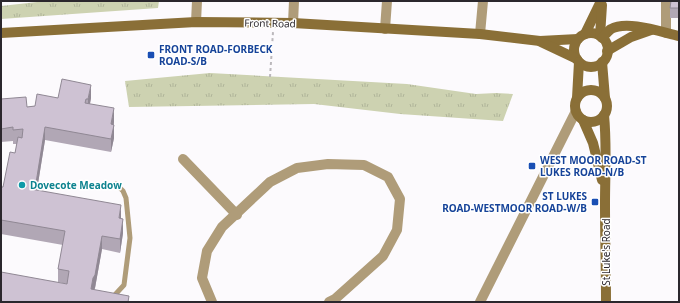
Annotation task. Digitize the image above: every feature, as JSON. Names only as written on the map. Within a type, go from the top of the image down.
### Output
[{"type":"main road","points":[[602,1],[581,37],[574,45],[574,50],[578,60],[577,98],[574,106],[579,117],[584,120],[594,122],[599,120],[607,110],[602,62]]},
{"type":"main road","points":[[601,37],[602,1]]},
{"type":"main road","name":"Front Road","points":[[1,33],[196,22],[293,23],[480,34],[540,41]]},
{"type":"main road","points":[[601,37],[610,30],[619,26],[630,25],[679,36]]},
{"type":"main road","points":[[607,50],[632,37],[651,30]]},
{"type":"main road","points":[[594,33],[601,37],[606,44],[606,56],[602,62],[592,66],[585,66],[578,60],[540,41],[581,37],[594,33]]},
{"type":"main road","points":[[577,98],[584,91],[592,89],[601,93],[605,98]]},
{"type":"main road","name":"St Luke's Road","points":[[604,115],[606,134],[606,302]]},
{"type":"main road","name":"St Luke's Road","points":[[584,120],[593,143],[600,170],[605,202]]},
{"type":"street","points":[[196,22],[197,1]]},
{"type":"street","points":[[293,23],[294,1]]},
{"type":"street","points":[[385,29],[387,1]]},
{"type":"street","points":[[480,34],[483,1]]},
{"type":"street","points":[[666,1],[666,33]]},
{"type":"street","points":[[480,302],[576,111]]},
{"type":"street","points":[[183,159],[237,214]]},
{"type":"street","points":[[212,302],[202,278],[207,251],[222,227],[270,182],[297,168],[328,164],[364,165],[388,177],[400,199],[397,230],[383,256],[334,301]]},
{"type":"lane","points":[[108,298],[114,297],[124,285],[130,238],[126,198],[123,191],[116,184]]},
{"type":"path","points":[[270,77],[274,23]]},
{"type":"green space","points":[[46,1],[159,1],[158,8],[1,19],[1,6]]},
{"type":"green space","points":[[210,73],[407,84],[476,94],[513,94],[503,121],[400,114],[314,104],[129,107],[125,81]]},
{"type":"building","points":[[671,1],[679,1],[679,8],[670,8]]},
{"type":"building","name":"Dovecote Meadow","points":[[62,79],[91,85],[88,99],[86,99],[85,103],[114,108],[111,124],[114,125],[111,139],[45,127],[35,189],[31,189],[121,205],[119,218],[123,219],[120,239],[102,236],[91,289],[129,296],[128,302],[1,302],[1,272],[67,284],[69,271],[58,269],[65,231],[1,220],[1,187],[3,187],[10,152],[15,153],[18,137],[22,138],[23,129],[13,130],[13,127],[1,129],[1,99],[26,97],[27,107],[35,106],[37,94],[58,98]]},
{"type":"place","name":"FRONT ROAD-FORBECK ROAD-S/B","points":[[151,55]]},
{"type":"place","name":"WEST MOOR ROAD-ST LUKES ROAD-N/B","points":[[532,166]]},
{"type":"place","name":"Dovecote Meadow","points":[[22,185]]},
{"type":"place","name":"ST LUKES ROAD-WESTMOOR ROAD-W/B","points":[[595,202]]}]
